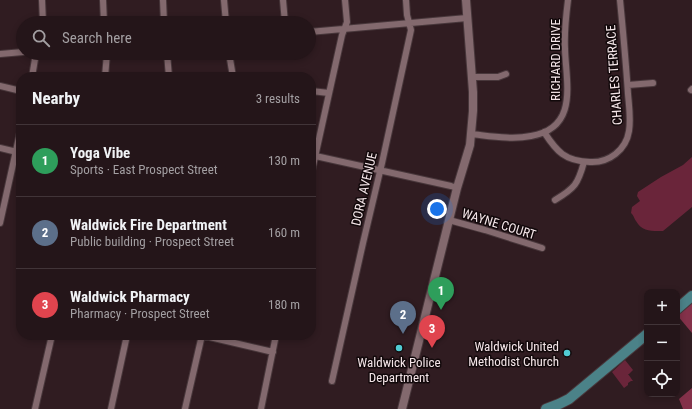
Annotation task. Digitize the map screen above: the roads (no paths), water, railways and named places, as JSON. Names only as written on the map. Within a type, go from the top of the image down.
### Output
[{"type":"main road","points":[[680,306],[692,296]]},
{"type":"main road","points":[[546,409],[560,407],[644,336]]},
{"type":"street","points":[[42,0],[43,16]]},
{"type":"street","points":[[103,0],[104,16]]},
{"type":"street","points":[[163,0],[164,16]]},
{"type":"street","points":[[224,0],[225,16]]},
{"type":"street","points":[[283,0],[284,16]]},
{"type":"street","points":[[316,143],[342,35],[347,22],[345,0]]},
{"type":"street","name":"DORA AVENUE","points":[[332,382],[410,30],[406,0]]},
{"type":"street","points":[[402,409],[449,220],[470,145],[473,111],[466,0]]},
{"type":"street","name":"RICHARD DRIVE","points":[[470,134],[519,138],[530,137],[544,132],[553,127],[559,121],[564,114],[568,88],[565,20],[568,0]]},
{"type":"street","name":"CHARLES TERRACE","points":[[544,132],[553,147],[558,152],[564,156],[584,162],[601,161],[607,159],[614,156],[623,146],[629,131],[630,123],[620,0]]},
{"type":"street","points":[[316,31],[467,18]]},
{"type":"street","points":[[0,54],[16,53]]},
{"type":"street","points":[[33,72],[35,60]]},
{"type":"street","points":[[105,72],[106,60]]},
{"type":"street","points":[[168,60],[169,72]]},
{"type":"street","points":[[230,60],[232,72]]},
{"type":"street","points":[[472,77],[498,77],[506,74]]},
{"type":"street","points":[[628,85],[653,83]]},
{"type":"street","points":[[0,86],[16,90]]},
{"type":"street","points":[[316,91],[329,93]]},
{"type":"street","points":[[0,148],[16,152]]},
{"type":"street","points":[[316,156],[458,188]]},
{"type":"street","points":[[0,223],[16,160]]},
{"type":"street","points":[[555,200],[566,193],[577,182],[584,162]]},
{"type":"street","name":"WAYNE COURT","points":[[449,220],[542,248]]},
{"type":"street","points":[[35,409],[51,340]]},
{"type":"street","points":[[111,409],[126,340]]},
{"type":"street","points":[[185,409],[201,340]]},
{"type":"street","points":[[223,340],[273,352]]},
{"type":"street","points":[[261,409],[275,340]]},
{"type":"place","name":"Yoga Vibe","points":[[441,310]]},
{"type":"place","name":"Waldwick Fire Department","points":[[403,334]]},
{"type":"place","name":"Waldwick Police Department","points":[[399,348]]},
{"type":"place","name":"Waldwick Pharmacy","points":[[432,348]]},
{"type":"place","name":"Waldwick United Methodist Church","points":[[567,353]]}]
